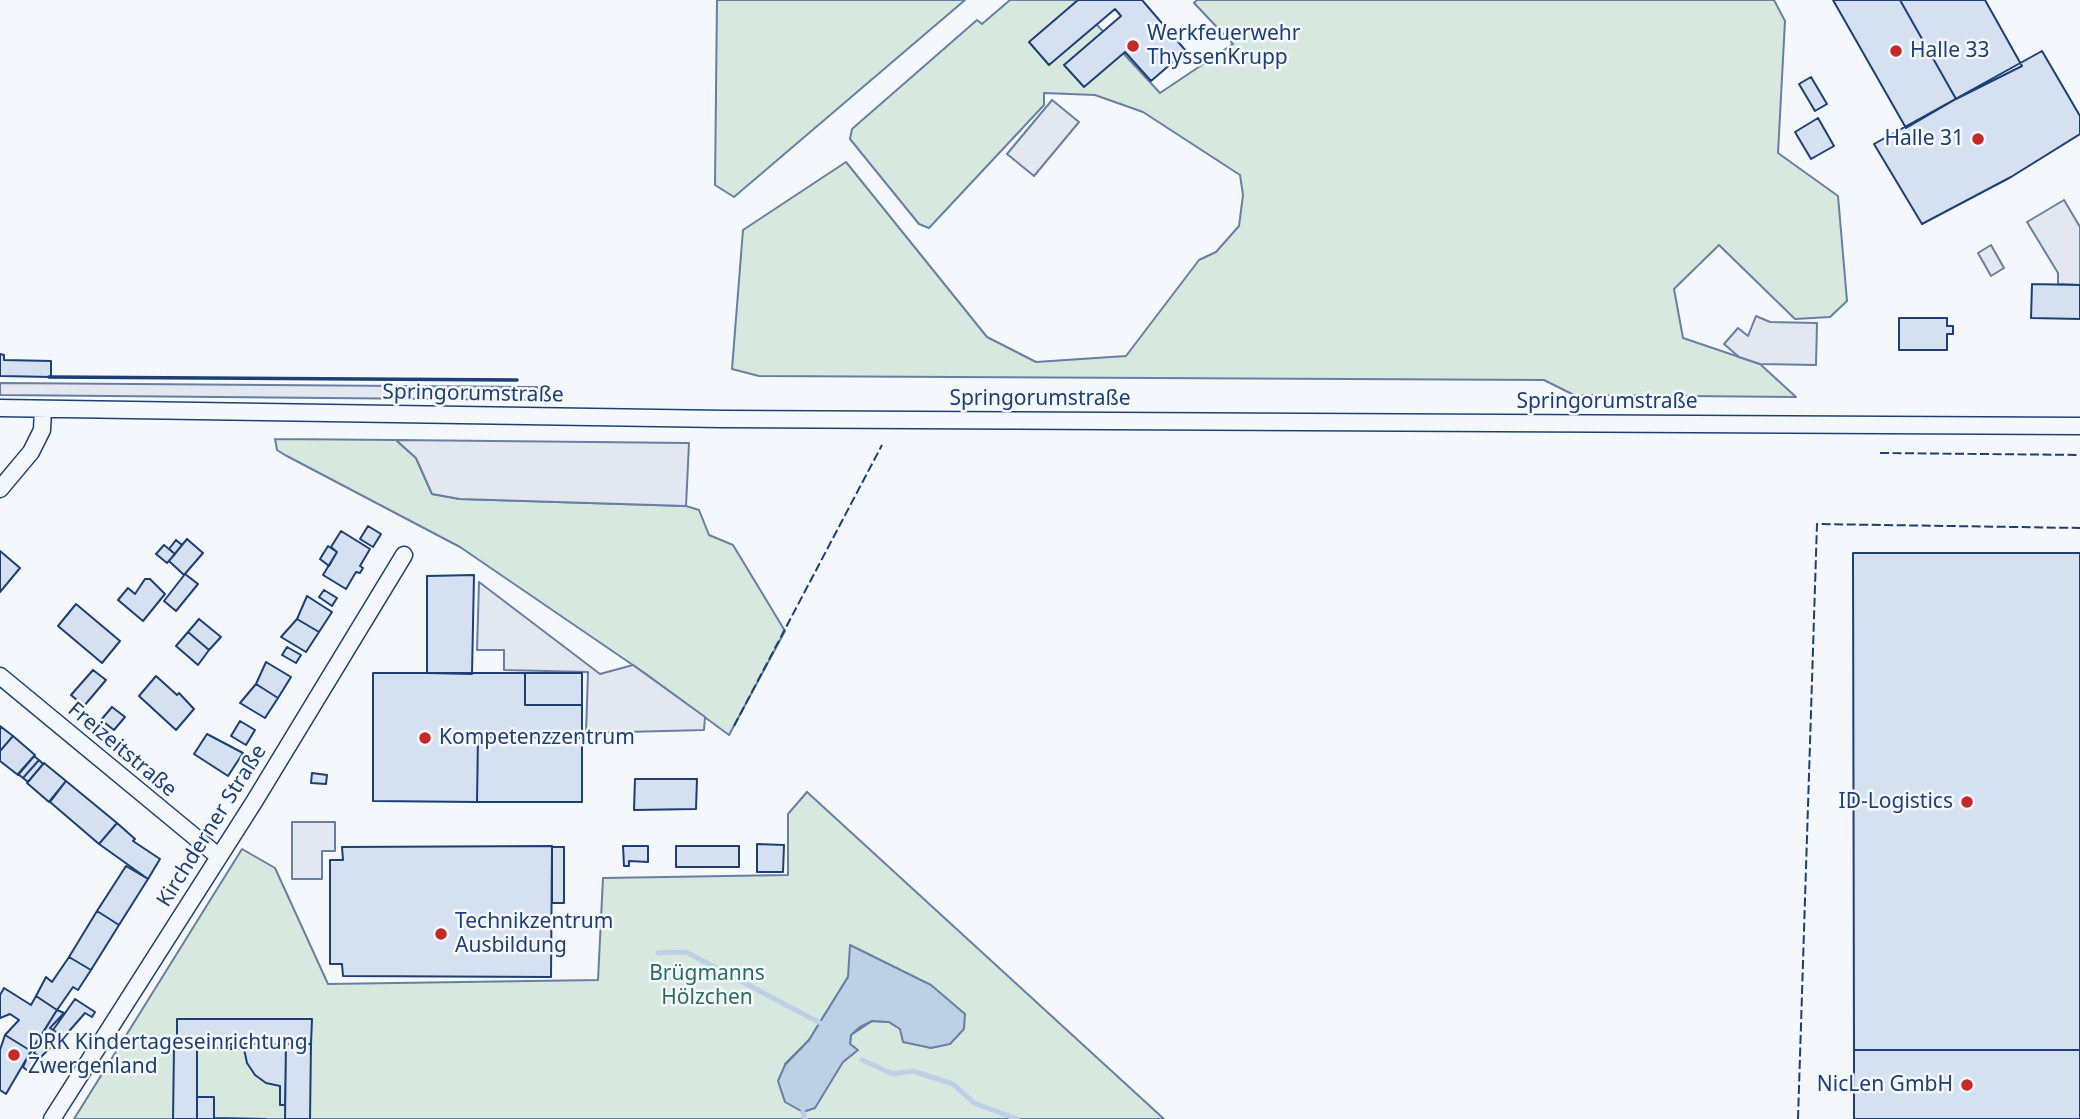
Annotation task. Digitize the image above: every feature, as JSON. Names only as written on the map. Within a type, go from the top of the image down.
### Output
[{"type":"street","name":"Springorumstraße","points":[[0,408],[723,419],[2080,426]]},
{"type":"street","points":[[0,489],[31,452],[42,430],[43,409]]},
{"type":"street","name":"Kirchderner Straße","points":[[52,1119],[404,555]]},
{"type":"street","name":"Freizeitstraße","points":[[0,676],[218,856]]},
{"type":"green space","points":[[717,0],[965,0],[734,197],[715,185]]},
{"type":"green space","points":[[1010,0],[1074,0],[1160,93],[1233,44],[1194,3],[1197,0],[1774,0],[1785,21],[1778,153],[1838,196],[1847,301],[1830,317],[1795,319],[1719,245],[1674,289],[1683,338],[1760,364],[1796,397],[1574,395],[1544,380],[759,376],[732,369],[743,230],[846,162],[987,337],[1036,362],[1126,356],[1199,260],[1216,252],[1239,226],[1243,195],[1240,175],[1143,112],[1095,95],[1044,93],[1044,105],[929,228],[919,224],[850,139],[852,129],[977,20],[982,24]]},
{"type":"green space","points":[[275,439],[396,440],[416,458],[432,494],[460,499],[686,506],[699,510],[709,535],[733,545],[785,631],[729,735],[646,674],[460,547],[285,455],[277,450]]},
{"type":"green space","name":"Brügmanns Hölzchen","points":[[807,792],[1164,1119],[74,1119],[242,849],[275,868],[328,984],[598,980],[603,878],[788,875],[788,814]],"holes":[[[848,977],[931,1048],[889,1022],[872,1021],[851,1035],[850,1044],[857,1050],[843,1062],[785,1064],[809,1040]]]},
{"type":"shaded area","points":[[1052,100],[1079,122],[1034,176],[1007,154]]},
{"type":"shaded area","points":[[2064,200],[2080,227],[2080,285],[2058,284],[2058,273],[2027,222]]},
{"type":"shaded area","points":[[1991,245],[2004,268],[1991,276],[1978,253]]},
{"type":"shaded area","points":[[1756,316],[1770,322],[1817,323],[1816,365],[1760,364],[1739,357],[1724,344],[1738,328],[1748,336]]},
{"type":"shaded area","points":[[0,383],[537,387],[546,400],[0,395]]},
{"type":"shaded area","points":[[396,440],[689,443],[686,506],[460,499],[432,494],[416,458]]},
{"type":"shaded area","points":[[479,582],[600,674],[633,665],[705,717],[704,730],[586,733],[588,672],[504,670],[504,650],[477,650]]},
{"type":"shaded area","points":[[292,822],[335,822],[335,851],[322,851],[322,879],[292,879]]},
{"type":"water","points":[[850,945],[931,985],[965,1014],[964,1029],[950,1044],[931,1048],[903,1042],[900,1029],[889,1022],[872,1021],[860,1027],[851,1035],[850,1044],[858,1050],[843,1062],[815,1108],[803,1112],[785,1102],[778,1081],[785,1065],[809,1040],[848,977]]},
{"type":"building","name":"Werkfeuerwehr ThyssenKrupp","points":[[1078,0],[1142,0],[1186,51],[1151,81],[1125,52],[1084,87],[1064,65],[1121,16],[1115,9],[1049,65],[1029,42]]},
{"type":"building","name":"Halle 33","points":[[1833,0],[1900,0],[1956,99],[1906,128]]},
{"type":"building","points":[[1900,0],[1985,0],[2022,66],[1956,99]]},
{"type":"building","name":"Halle 31","points":[[2042,51],[2080,116],[2080,134],[2011,177],[1922,224],[1874,144]]},
{"type":"building","points":[[1811,77],[1827,104],[1815,111],[1799,84]]},
{"type":"building","points":[[1818,118],[1834,146],[1811,159],[1795,132]]},
{"type":"building","points":[[2032,284],[2080,285],[2080,319],[2031,318]]},
{"type":"building","points":[[1899,318],[1947,318],[1947,326],[1953,326],[1953,334],[1947,334],[1947,350],[1899,350]]},
{"type":"building","points":[[0,354],[4,355],[4,360],[51,361],[51,377],[0,376]]},
{"type":"building","points":[[368,526],[381,534],[373,547],[360,539]]},
{"type":"building","points":[[341,531],[370,549],[360,566],[363,568],[360,573],[356,572],[346,589],[323,575],[337,552],[331,547]]},
{"type":"building","points":[[187,539],[203,553],[184,575],[169,561]]},
{"type":"building","points":[[176,540],[182,545],[175,554],[169,549]]},
{"type":"building","points":[[164,545],[175,554],[167,563],[156,554]]},
{"type":"building","points":[[328,546],[337,552],[329,566],[320,559]]},
{"type":"building","points":[[0,551],[20,568],[0,592]]},
{"type":"building","name":"ID-Logistics","points":[[1853,553],[2080,553],[2080,1050],[1854,1050]]},
{"type":"building","points":[[185,574],[198,584],[176,611],[164,601]]},
{"type":"building","points":[[474,575],[472,674],[427,673],[427,576]]},
{"type":"building","points":[[145,579],[150,579],[165,594],[143,621],[118,600],[128,588],[135,594]]},
{"type":"building","points":[[324,590],[337,598],[332,606],[319,597]]},
{"type":"building","points":[[307,596],[332,612],[319,632],[297,619]]},
{"type":"building","points":[[76,604],[120,641],[102,663],[58,626]]},
{"type":"building","points":[[199,619],[221,637],[209,650],[188,632]]},
{"type":"building","points":[[297,619],[319,632],[306,652],[281,637]]},
{"type":"building","points":[[188,632],[209,650],[198,665],[176,646]]},
{"type":"building","points":[[287,647],[301,655],[296,663],[282,655]]},
{"type":"building","points":[[266,662],[291,677],[278,698],[256,684]]},
{"type":"building","points":[[93,670],[106,680],[84,706],[71,695]]},
{"type":"building","name":"Kompetenzzentrum","points":[[373,673],[525,673],[525,705],[582,705],[582,738],[478,737],[477,802],[373,801]]},
{"type":"building","points":[[525,673],[582,673],[582,705],[525,705]]},
{"type":"building","points":[[156,676],[177,695],[179,693],[194,709],[176,730],[139,696]]},
{"type":"building","points":[[256,684],[278,698],[265,718],[240,703]]},
{"type":"building","points":[[112,707],[125,717],[114,730],[101,720]]},
{"type":"building","points":[[240,721],[255,730],[246,745],[231,736]]},
{"type":"building","points":[[0,726],[13,736],[0,751]]},
{"type":"building","points":[[207,734],[243,753],[228,776],[194,754]]},
{"type":"building","points":[[13,736],[35,755],[18,775],[0,761],[0,751]]},
{"type":"building","points":[[478,737],[582,738],[582,802],[477,802]]},
{"type":"building","points":[[34,756],[39,760],[23,778],[18,774]]},
{"type":"building","points":[[39,760],[43,764],[28,782],[23,778]]},
{"type":"building","points":[[44,763],[66,781],[49,802],[27,783]]},
{"type":"building","points":[[312,773],[327,775],[326,784],[311,783]]},
{"type":"building","points":[[635,779],[697,779],[696,809],[634,810]]},
{"type":"building","points":[[66,781],[117,823],[99,844],[50,802]]},
{"type":"building","points":[[117,823],[135,839],[133,841],[160,859],[148,879],[99,844]]},
{"type":"building","points":[[757,844],[784,845],[783,872],[757,872]]},
{"type":"building","name":"Technikzentrum Ausbildung","points":[[552,846],[551,977],[343,976],[342,964],[330,964],[330,860],[343,860],[342,847]]},
{"type":"building","points":[[623,846],[648,846],[648,862],[629,861],[629,866],[624,866]]},
{"type":"building","points":[[676,846],[739,846],[739,867],[676,867]]},
{"type":"building","points":[[552,847],[564,847],[564,903],[552,903]]},
{"type":"building","points":[[126,866],[148,879],[119,925],[97,911]]},
{"type":"building","points":[[97,911],[119,925],[91,970],[69,957]]},
{"type":"building","points":[[69,957],[91,970],[78,990],[73,987],[57,1010],[36,996],[46,977],[52,982]]},
{"type":"building","points":[[4,988],[31,1005],[36,996],[57,1010],[31,1051],[5,1035],[19,1020],[10,1014],[0,1018],[0,995]]},
{"type":"building","points":[[75,999],[95,1012],[92,1017],[85,1013],[64,1037],[57,1035],[53,1030]]},
{"type":"building","points":[[57,1010],[64,1013],[50,1028],[64,1037],[55,1048],[52,1046],[48,1050],[39,1044],[34,1053],[41,1057],[29,1072],[23,1067],[26,1060]]},
{"type":"building","points":[[177,1019],[312,1019],[311,1044],[230,1044],[231,1048],[177,1048]]},
{"type":"building","points":[[5,1035],[31,1051],[6,1094],[0,1090],[0,1050]]},
{"type":"building","points":[[39,1044],[48,1050],[41,1057],[34,1053]]},
{"type":"building","points":[[230,1044],[286,1044],[285,1105],[280,1105],[280,1086],[266,1083],[255,1075],[247,1063],[244,1049],[230,1049]]},
{"type":"building","points":[[286,1044],[311,1044],[310,1119],[285,1119]]},
{"type":"building","points":[[174,1048],[197,1048],[197,1119],[173,1119]]},
{"type":"building","name":"NicLen GmbH","points":[[1854,1050],[2080,1050],[2080,1119],[1854,1119]]},
{"type":"building","points":[[197,1097],[214,1097],[214,1118],[266,1119],[197,1119]]},
{"type":"waterway","points":[[658,953],[686,952],[820,1023]]},
{"type":"waterway","points":[[862,1060],[893,1074],[913,1071],[953,1084],[974,1103],[1017,1119]]},
{"type":"waterway","points":[[803,1112],[805,1119]]},
{"type":"fence","points":[[734,726],[882,445]]},
{"type":"fence","points":[[1880,453],[2080,455]]},
{"type":"fence","points":[[1798,1119],[1817,524],[2080,528]]},
{"type":"wall","points":[[49,377],[517,380]]},
{"type":"place","name":"Werkfeuerwehr ThyssenKrupp","points":[[1133,46]]},
{"type":"place","name":"Halle 33","points":[[1896,51]]},
{"type":"place","name":"Halle 31","points":[[1978,139]]},
{"type":"place","name":"Kompetenzzentrum","points":[[425,738]]},
{"type":"place","name":"ID-Logistics","points":[[1967,802]]},
{"type":"place","name":"Technikzentrum Ausbildung","points":[[441,934]]},
{"type":"place","name":"DRK Kindertageseinrichtung Zwergenland","points":[[14,1055]]},
{"type":"place","name":"NicLen GmbH","points":[[1967,1085]]}]
